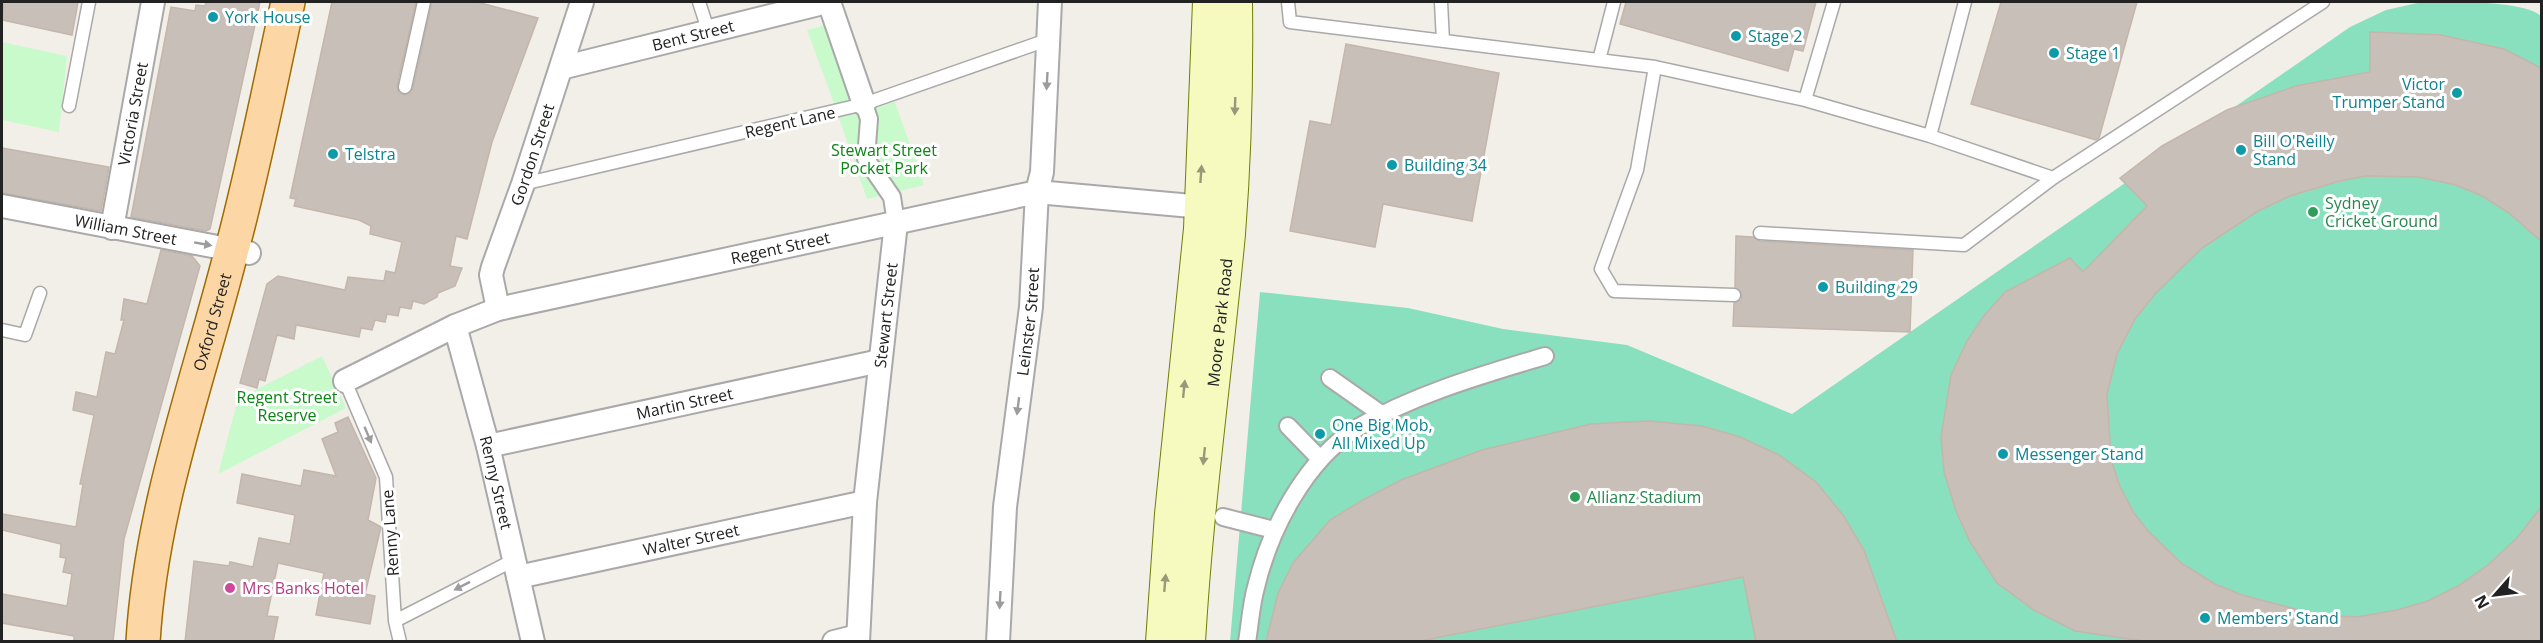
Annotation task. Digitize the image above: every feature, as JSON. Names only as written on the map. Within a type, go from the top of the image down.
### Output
[{"type":"main road","name":"Oxford Street","points":[[143,642],[147,584],[161,509],[241,251],[288,2]]},
{"type":"main road","name":"Oxford Street","points":[[160,642],[170,557],[177,523],[241,251],[305,2]]},
{"type":"main road","name":"Moore Park Road","points":[[1162,642],[1171,514],[1200,238],[1215,208],[1207,101],[1209,2]]},
{"type":"main road","name":"Moore Park Road","points":[[1189,642],[1215,208],[1236,2]]},
{"type":"street","name":"Victoria Street","points":[[112,228],[153,2]]},
{"type":"street","name":"Gordon Street","points":[[498,309],[491,275],[524,184],[582,2]]},
{"type":"street","name":"Bent Street","points":[[561,68],[828,2]]},
{"type":"street","name":"Stewart Street","points":[[828,2],[869,119],[866,159],[892,196],[896,223],[865,502],[858,639]]},
{"type":"street","name":"Leinster Street","points":[[998,642],[1005,507],[1030,306],[1037,192],[1042,172],[1050,2]]},
{"type":"street","name":"Regent Street","points":[[345,381],[455,326],[498,309],[1037,192],[1215,208]]},
{"type":"street","name":"William Street","points":[[2,206],[241,251]]},
{"type":"street","name":"Renny Street","points":[[455,326],[488,446],[533,642]]},
{"type":"street","points":[[1247,642],[1256,587],[1275,530],[1320,459],[1356,429],[1430,394],[1545,356]]},
{"type":"street","name":"Martin Street","points":[[488,446],[880,361]]},
{"type":"street","points":[[1330,378],[1384,416]]},
{"type":"street","points":[[1288,426],[1320,459]]},
{"type":"street","name":"Walter Street","points":[[516,568],[865,502]]},
{"type":"street","points":[[1223,517],[1275,530]]},
{"type":"street","points":[[834,642],[858,639]]},
{"type":"lane","points":[[69,105],[89,2]]},
{"type":"lane","points":[[405,87],[424,2]]},
{"type":"lane","points":[[699,2],[710,33]]},
{"type":"lane","points":[[1288,2],[1290,22],[1655,67],[1805,100],[1930,136],[2053,178]]},
{"type":"lane","points":[[1441,2],[1443,41]]},
{"type":"lane","points":[[1599,60],[1614,2]]},
{"type":"lane","points":[[1805,100],[1834,2]]},
{"type":"lane","points":[[1930,136],[1965,2]]},
{"type":"lane","points":[[1760,233],[1964,245],[2053,178],[2323,2]]},
{"type":"lane","name":"Regent Lane","points":[[524,184],[864,104],[1050,39]]},
{"type":"lane","points":[[1655,67],[1637,170],[1601,269],[1614,291],[1734,295]]},
{"type":"lane","points":[[2,330],[25,335],[40,293]]},
{"type":"lane","name":"Renny Lane","points":[[345,381],[386,477],[395,621],[400,642]]},
{"type":"lane","points":[[395,621],[516,568]]},
{"type":"green space","name":"Sydney Cricket Ground","points":[[2422,2],[2504,5],[2519,7],[2541,16],[2541,641],[1230,642],[1260,292],[1408,308],[1503,329],[1627,345],[1792,414],[2350,27],[2386,10]]},
{"type":"green space","points":[[830,24],[856,100],[835,106],[807,30]]},
{"type":"green space","points":[[2,42],[67,56],[59,132],[2,120]]},
{"type":"green space","name":"Stewart Street Pocket Park","points":[[895,102],[924,185],[867,199],[839,118]]},
{"type":"green space","name":"Regent Street Reserve","points":[[322,356],[346,408],[218,474],[238,399]]},
{"type":"building","points":[[4,2],[78,2],[72,35],[2,20]]},
{"type":"building","points":[[206,2],[260,2],[210,229],[206,231],[131,217],[171,7],[195,11],[196,5],[205,6]]},
{"type":"building","points":[[332,2],[416,2],[397,85],[399,93],[404,95],[413,89],[432,2],[477,2],[538,18],[492,142],[467,239],[456,236],[450,266],[462,268],[455,286],[438,293],[437,297],[424,304],[413,301],[411,309],[400,307],[398,316],[387,314],[385,322],[375,320],[372,330],[361,328],[359,337],[296,325],[294,339],[277,335],[265,381],[259,379],[257,388],[240,383],[267,284],[278,276],[345,290],[348,277],[384,281],[386,271],[395,273],[402,242],[370,234],[371,226],[359,220],[294,206],[296,199],[290,198]]},
{"type":"building","name":"Stage 2","points":[[1626,2],[1816,2],[1803,51],[1794,49],[1788,71],[1620,24]]},
{"type":"building","name":"Stage 1","points":[[2001,2],[2137,2],[2099,138],[2096,140],[1971,104]]},
{"type":"building","points":[[2370,32],[2441,35],[2504,49],[2541,68],[2541,241],[2509,213],[2482,196],[2456,185],[2419,177],[2365,176],[2340,181],[2290,196],[2258,211],[2202,248],[2155,294],[2135,319],[2117,354],[2107,394],[2111,459],[2120,487],[2134,513],[2148,531],[2181,563],[2215,584],[2242,595],[2318,615],[2357,617],[2397,610],[2428,601],[2458,586],[2488,565],[2517,538],[2541,507],[2541,642],[2150,642],[2075,631],[2034,610],[1997,583],[1970,542],[1956,511],[1944,472],[1941,437],[1951,375],[1967,341],[1983,317],[2005,292],[2070,258],[2083,272],[2147,206],[2120,178],[2162,146],[2227,110],[2296,86],[2370,72]]},
{"type":"building","name":"Building 34","points":[[1346,44],[1499,73],[1472,221],[1383,204],[1375,247],[1290,231],[1310,121],[1331,125]]},
{"type":"building","points":[[2,148],[109,167],[101,211],[2,193]]},
{"type":"building","name":"Building 29","points":[[1736,236],[1753,237],[1760,241],[1913,250],[1910,332],[1733,326],[1734,303],[1741,300],[1742,295],[1735,287]]},
{"type":"building","points":[[161,250],[192,256],[200,266],[124,539],[113,642],[74,642],[74,636],[2,623],[2,594],[67,606],[72,574],[63,572],[66,558],[60,557],[61,544],[2,530],[2,514],[76,527],[83,484],[80,484],[94,415],[73,410],[76,392],[97,397],[106,352],[115,354],[124,320],[121,320],[124,299],[147,304]]},
{"type":"building","points":[[348,417],[376,478],[368,520],[381,527],[365,594],[375,596],[370,624],[316,615],[324,573],[278,563],[267,616],[278,617],[273,642],[185,642],[194,561],[229,566],[230,562],[253,567],[259,538],[290,544],[295,515],[237,503],[242,474],[301,486],[304,470],[336,476],[322,439],[338,432],[335,423]]},
{"type":"building","points":[[1649,421],[1702,426],[1740,437],[1779,455],[1816,482],[1843,515],[1864,550],[1897,642],[1756,642],[1743,577],[1415,642],[1266,642],[1278,593],[1293,563],[1330,520],[1363,500],[1401,480],[1482,450],[1591,424]]},
{"type":"place","name":"York House","points":[[213,17]]},
{"type":"place","name":"Stage 2","points":[[1736,36]]},
{"type":"place","name":"Stage 1","points":[[2054,53]]},
{"type":"place","name":"Victor Trumper Stand","points":[[2457,93]]},
{"type":"place","name":"Bill O'Reilly Stand","points":[[2241,150]]},
{"type":"place","name":"Telstra","points":[[333,154]]},
{"type":"place","name":"Building 34","points":[[1392,165]]},
{"type":"place","name":"Sydney Cricket Ground","points":[[2313,212]]},
{"type":"place","name":"Building 29","points":[[1823,287]]},
{"type":"place","name":"One Big Mob, All Mixed Up","points":[[1320,434]]},
{"type":"place","name":"Messenger Stand","points":[[2003,454]]},
{"type":"place","name":"Allianz Stadium","points":[[1575,497]]},
{"type":"place","name":"Mrs Banks Hotel","points":[[230,588]]},
{"type":"place","name":"Members' Stand","points":[[2205,618]]}]
